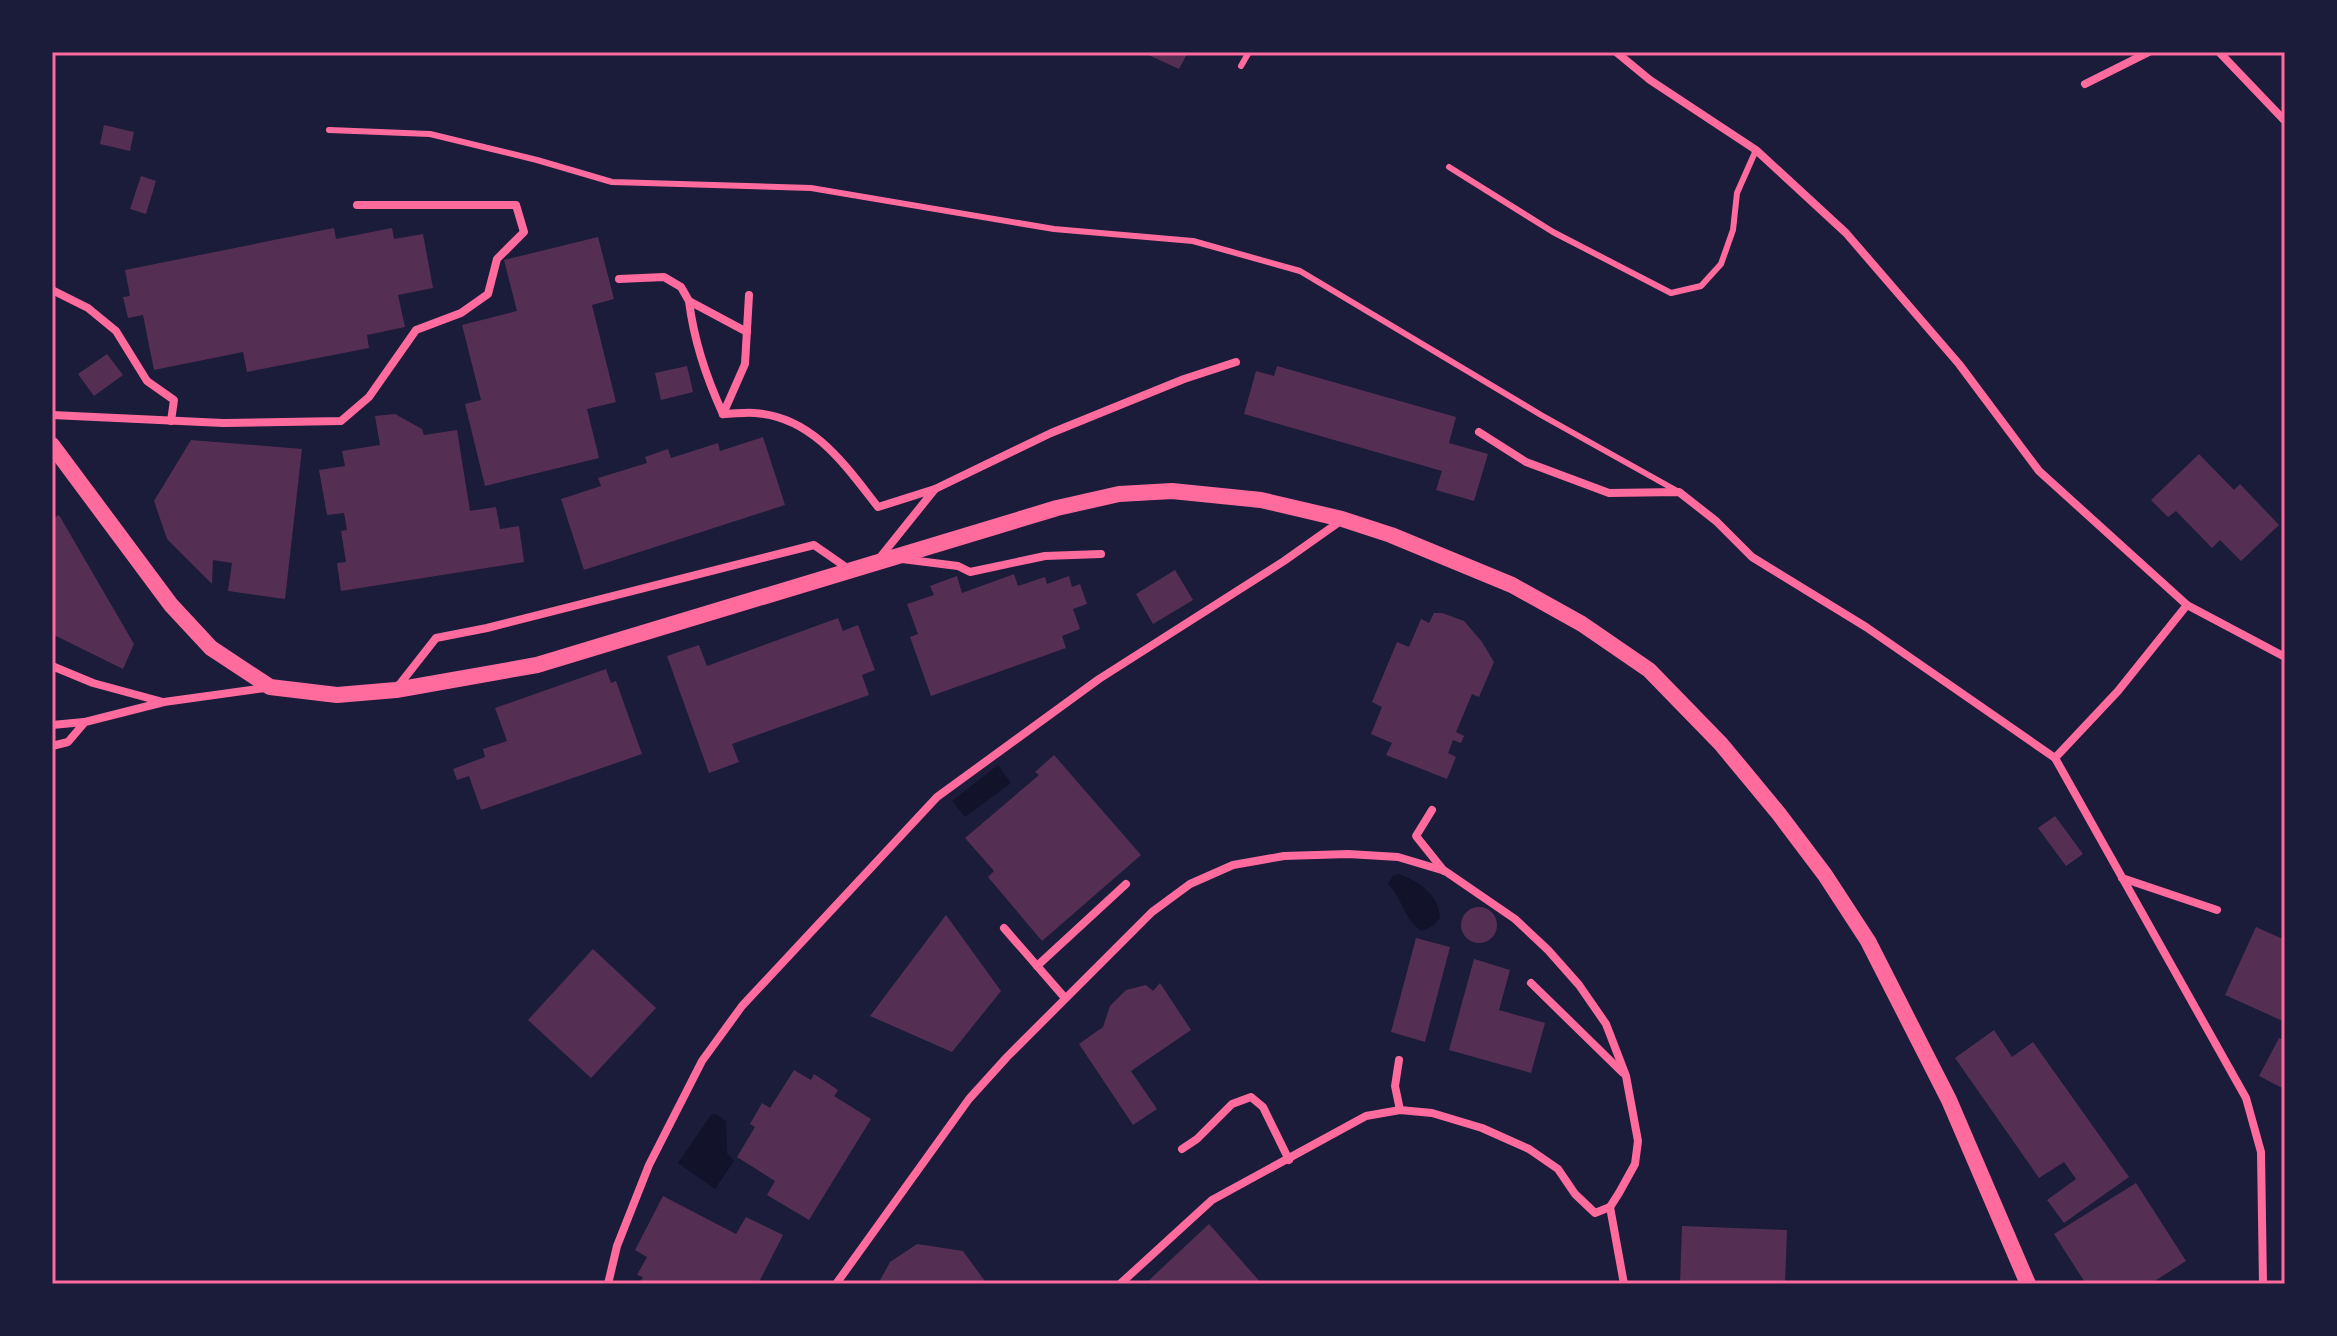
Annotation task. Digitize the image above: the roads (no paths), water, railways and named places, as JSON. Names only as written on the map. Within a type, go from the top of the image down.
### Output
[{"type":"main road","points":[[52,445],[171,605],[211,648],[270,687],[337,695],[396,690],[537,665],[1057,508],[1119,494],[1172,491],[1261,500],[1342,519],[1391,535],[1512,585],[1582,624],[1649,670],[1721,744],[1789,826],[1868,941],[1949,1100],[2028,1284]]},
{"type":"street","points":[[1616,52],[1650,80],[1756,150],[1846,233],[1959,364],[2039,471],[2187,605],[2285,657]]},
{"type":"street","points":[[2085,84],[2149,52]]},
{"type":"street","points":[[2219,52],[2285,121]]},
{"type":"street","points":[[52,415],[171,421],[341,421],[369,397],[416,330],[461,313],[488,294],[497,259],[524,232],[516,205],[357,205]]},
{"type":"street","points":[[619,279],[664,277],[681,287],[689,301],[694,336],[705,375],[723,414]]},
{"type":"street","points":[[52,290],[88,308],[116,331],[147,381],[174,400],[171,421]]},
{"type":"street","points":[[723,414],[745,364],[749,295]]},
{"type":"street","points":[[689,301],[747,332]]},
{"type":"street","points":[[723,414],[756,413],[788,420],[823,440],[878,507],[935,489],[1051,433],[1184,379],[1236,362]]},
{"type":"street","points":[[1479,432],[1526,462],[1609,493],[1679,492],[1716,521],[1752,557],[1866,627],[2055,758],[2246,1098],[2261,1152],[2263,1284]]},
{"type":"street","points":[[875,563],[935,489]]},
{"type":"street","points":[[608,1284],[617,1246],[649,1165],[702,1061],[742,1006],[937,797],[1099,679],[1284,561],[1342,519]]},
{"type":"street","points":[[396,690],[436,638],[487,628],[814,545],[850,571]]},
{"type":"street","points":[[893,558],[958,566],[970,572],[1045,556],[1101,554]]},
{"type":"street","points":[[2055,758],[2118,691],[2187,605]]},
{"type":"street","points":[[52,666],[93,683],[164,702]]},
{"type":"street","points":[[52,725],[85,722],[164,702],[270,687]]},
{"type":"street","points":[[52,746],[68,742],[85,722]]},
{"type":"street","points":[[1120,1284],[1212,1200],[1366,1116],[1400,1110],[1432,1113],[1482,1128],[1529,1149],[1558,1169],[1575,1194],[1595,1213],[1610,1207],[1635,1164],[1638,1141],[1626,1076],[1606,1024],[1569,973],[1515,919],[1445,871],[1416,836],[1432,810]]},
{"type":"street","points":[[836,1284],[969,1099],[1152,912],[1190,884],[1233,865],[1284,856],[1348,854],[1398,857],[1445,871]]},
{"type":"street","points":[[2121,878],[2217,910]]},
{"type":"street","points":[[1037,966],[1126,884]]},
{"type":"street","points":[[1004,928],[1065,998]]},
{"type":"street","points":[[1531,983],[1626,1076]]},
{"type":"street","points":[[1399,1060],[1395,1086],[1400,1110]]},
{"type":"street","points":[[1182,1149],[1197,1139],[1232,1104],[1251,1097],[1263,1107],[1289,1160]]},
{"type":"street","points":[[1610,1207],[1624,1284]]},
{"type":"lane","points":[[1241,66],[1249,52]]},
{"type":"lane","points":[[329,130],[430,134],[612,182],[811,188],[1054,229],[1193,241],[1300,271],[1541,415],[1679,492]]},
{"type":"lane","points":[[1449,167],[1553,232],[1671,293],[1701,286],[1721,264],[1733,230],[1737,193],[1756,150]]}]
